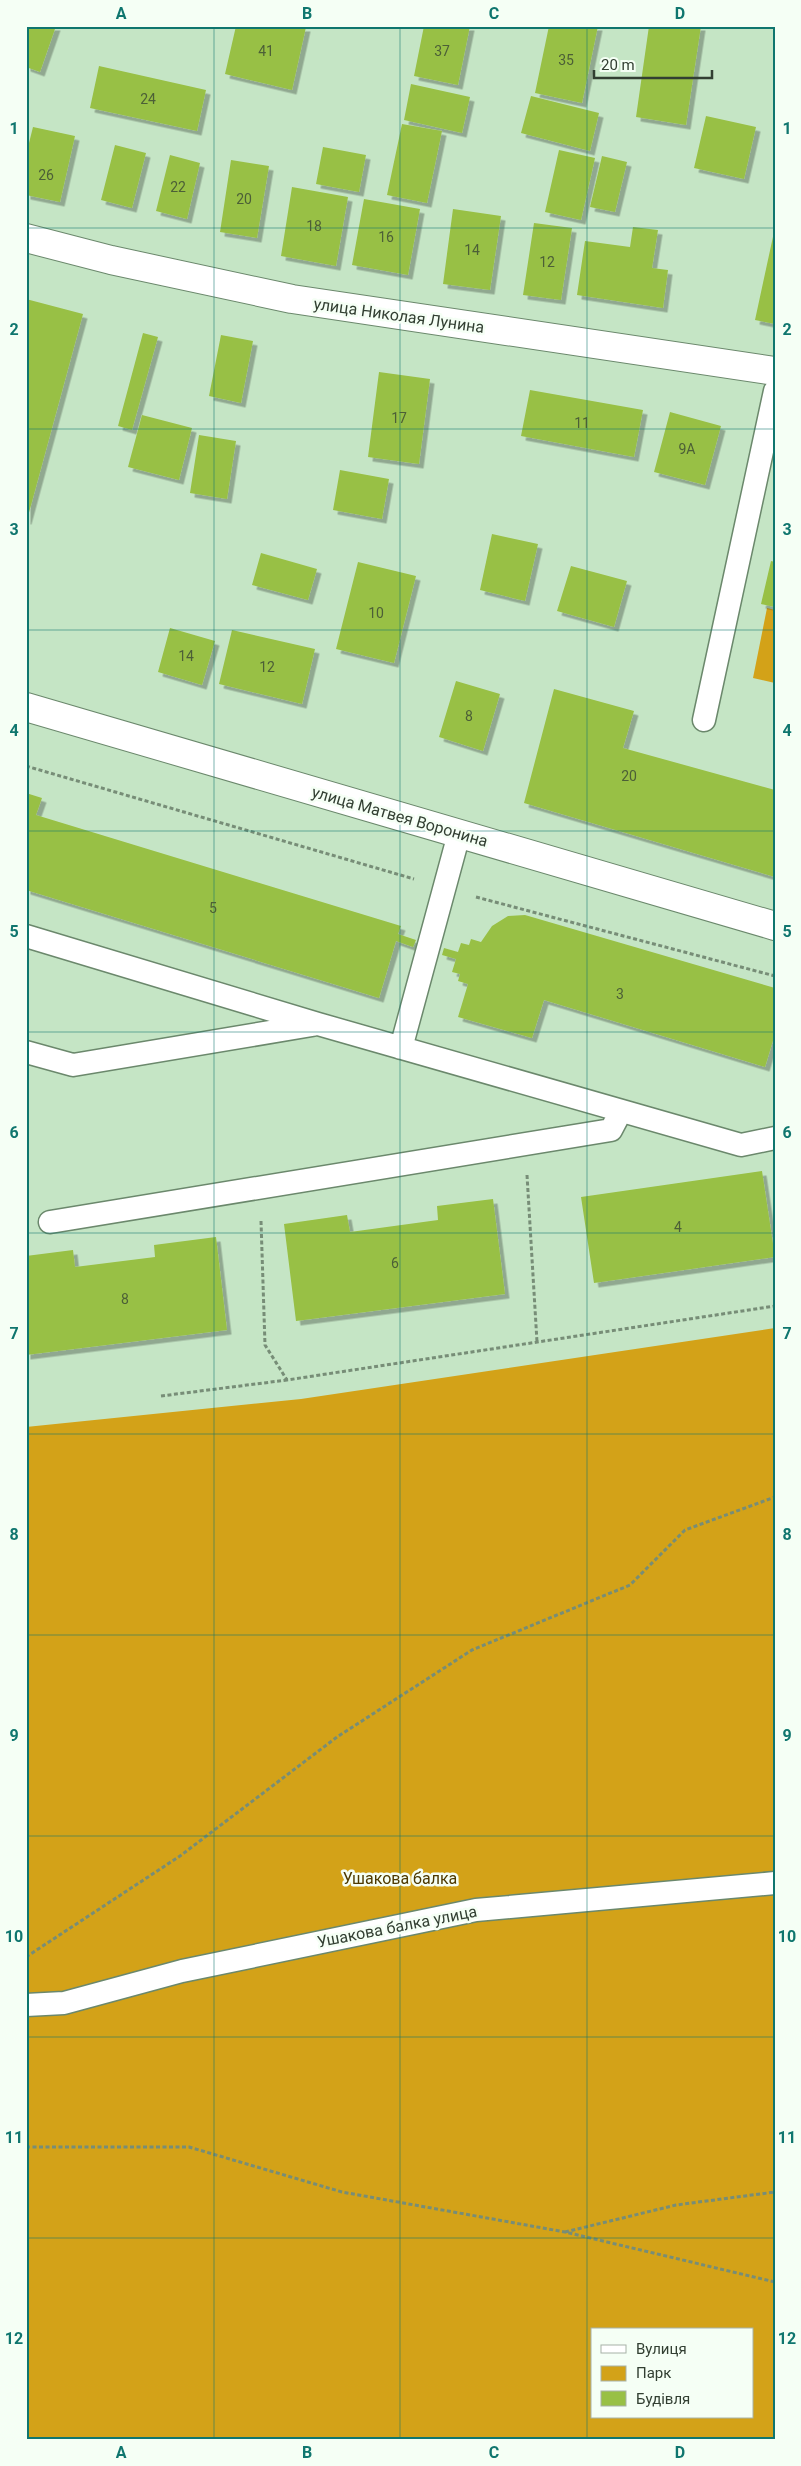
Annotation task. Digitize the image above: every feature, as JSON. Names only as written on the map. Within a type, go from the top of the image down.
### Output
[{"type":"street","name":"улица Николая Лунина","points":[[26,238],[111,260],[292,299],[775,371]]},
{"type":"street","name":"улица Матвея Воронина","points":[[26,707],[775,926]]},
{"type":"lane","points":[[704,720],[775,390]]},
{"type":"lane","points":[[401,1048],[460,834]]},
{"type":"lane","points":[[26,936],[318,1024],[741,1145],[775,1138]]},
{"type":"lane","points":[[26,1052],[72,1065],[318,1024]]},
{"type":"lane","points":[[50,1222],[611,1130],[621,1111]]},
{"type":"lane","name":"Ушакова балка улица","points":[[26,2005],[64,2003],[182,1971],[476,1910],[775,1883]]},
{"type":"path","points":[[26,766],[445,888],[775,976]]},
{"type":"path","points":[[525,1144],[537,1342]]},
{"type":"path","points":[[260,1188],[265,1345],[287,1380]]},
{"type":"path","points":[[160,1396],[287,1380],[775,1306]]},
{"type":"path","points":[[26,1957],[180,1856],[337,1737],[472,1650],[630,1585],[686,1530],[775,1497]]},
{"type":"path","points":[[26,2148],[188,2146],[342,2192],[565,2232],[775,2282]]},
{"type":"path","points":[[565,2232],[676,2205],[775,2192]]},
{"type":"green space","points":[[767,608],[775,610],[775,683],[753,678]]},
{"type":"green space","name":"Ушакова балка","points":[[775,1328],[775,2440],[26,2440],[26,1427],[301,1399]]},
{"type":"building","points":[[26,26],[56,26],[40,72],[26,67]]},
{"type":"building","points":[[236,26],[306,27],[292,90],[225,74]]},
{"type":"building","points":[[424,26],[470,26],[458,85],[414,76]]},
{"type":"building","points":[[549,26],[598,26],[582,103],[535,93]]},
{"type":"building","points":[[649,26],[701,26],[686,125],[636,117]]},
{"type":"building","points":[[99,66],[206,90],[197,131],[90,108]]},
{"type":"building","points":[[411,84],[470,97],[462,133],[404,120]]},
{"type":"building","points":[[531,96],[599,113],[590,151],[521,133]]},
{"type":"building","points":[[706,116],[756,127],[744,179],[694,168]]},
{"type":"building","points":[[402,124],[442,131],[427,203],[387,195]]},
{"type":"building","points":[[33,127],[75,136],[60,202],[26,195],[26,155]]},
{"type":"building","points":[[115,145],[146,153],[132,208],[101,200]]},
{"type":"building","points":[[323,147],[366,155],[359,192],[316,184]]},
{"type":"building","points":[[559,150],[595,158],[581,220],[545,212]]},
{"type":"building","points":[[170,155],[200,163],[187,219],[156,211]]},
{"type":"building","points":[[602,156],[627,162],[615,212],[590,207]]},
{"type":"building","points":[[231,160],[269,166],[257,238],[220,232]]},
{"type":"building","points":[[292,187],[348,197],[336,266],[281,256]]},
{"type":"building","points":[[364,199],[420,209],[408,275],[352,265]]},
{"type":"building","points":[[453,209],[501,216],[490,290],[443,284]]},
{"type":"building","points":[[534,223],[572,228],[561,300],[523,295]]},
{"type":"building","points":[[633,227],[658,230],[652,268],[668,270],[663,308],[577,295],[585,241],[630,247]]},
{"type":"building","points":[[775,232],[775,324],[755,320]]},
{"type":"building","points":[[26,299],[83,314],[27,520],[26,520]]},
{"type":"building","points":[[143,333],[158,337],[132,430],[118,426]]},
{"type":"building","points":[[221,335],[253,341],[241,403],[209,396]]},
{"type":"building","points":[[379,372],[430,379],[419,464],[368,457]]},
{"type":"building","points":[[530,390],[643,410],[634,457],[521,436]]},
{"type":"building","points":[[670,412],[721,426],[705,485],[654,472]]},
{"type":"building","points":[[142,415],[192,428],[179,480],[128,467]]},
{"type":"building","points":[[199,435],[236,441],[227,499],[190,493]]},
{"type":"building","points":[[340,470],[389,479],[382,519],[333,510]]},
{"type":"building","points":[[492,534],[538,544],[525,601],[480,590]]},
{"type":"building","points":[[261,553],[317,569],[308,600],[252,585]]},
{"type":"building","points":[[771,561],[775,562],[775,607],[761,604]]},
{"type":"building","points":[[358,562],[416,576],[394,663],[336,649]]},
{"type":"building","points":[[571,566],[627,581],[614,627],[557,611]]},
{"type":"building","points":[[170,628],[215,641],[202,685],[158,672]]},
{"type":"building","points":[[232,630],[315,649],[302,704],[219,684]]},
{"type":"building","points":[[456,681],[500,694],[483,751],[439,737]]},
{"type":"building","points":[[554,689],[634,711],[623,748],[775,790],[775,877],[524,803]]},
{"type":"building","points":[[26,793],[42,798],[36,815],[401,926],[398,934],[416,940],[413,947],[396,941],[379,998],[26,890]]},
{"type":"building","points":[[525,915],[775,988],[775,1034],[765,1067],[544,1000],[532,1038],[458,1017],[468,984],[458,981],[460,974],[452,972],[456,959],[442,955],[444,948],[458,952],[461,943],[469,945],[471,939],[481,942],[492,926],[508,916]]},
{"type":"building","points":[[762,1171],[775,1257],[594,1283],[581,1197]]},
{"type":"building","points":[[493,1199],[505,1294],[296,1321],[284,1224],[347,1215],[350,1232],[438,1220],[437,1206]]},
{"type":"building","points":[[216,1237],[227,1330],[26,1355],[26,1256],[73,1250],[75,1267],[155,1257],[154,1245]]}]
